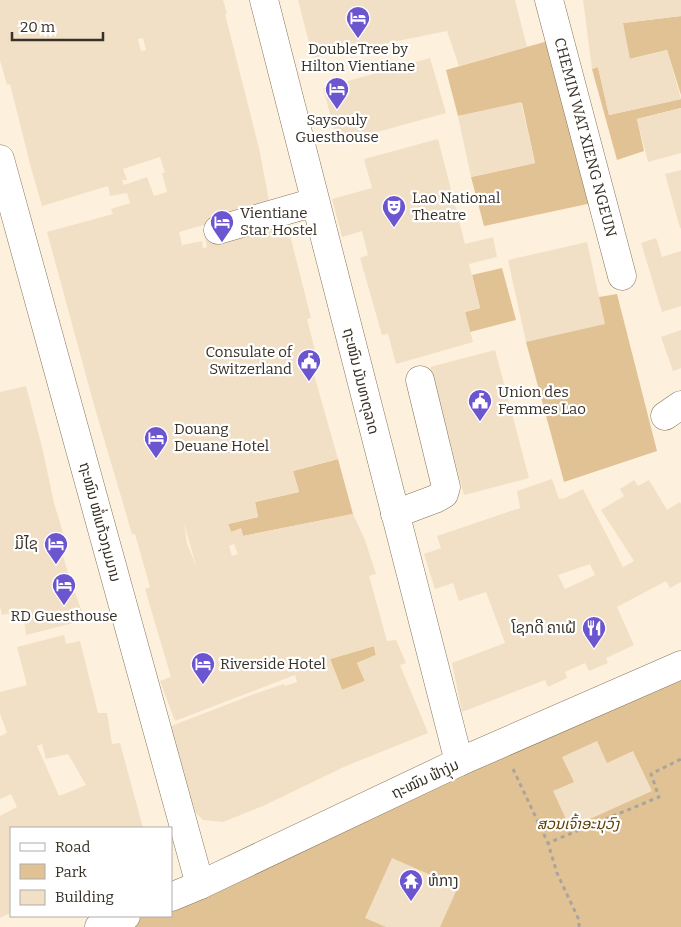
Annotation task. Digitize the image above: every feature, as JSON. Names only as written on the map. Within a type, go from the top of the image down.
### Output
[{"type":"street","name":"ຖະໜົນ ມັນທາຕຸລາດ","points":[[264,0],[459,762]]},
{"type":"street","name":"CHEMIN WAT XIENG NGEUN","points":[[549,0],[622,276]]},
{"type":"street","name":"ຖະໜົນ ໜໍ່ແກ້ວກຸມມານ","points":[[0,159],[200,885]]},
{"type":"street","points":[[218,230],[315,202]]},
{"type":"street","points":[[395,514],[435,499],[444,494],[446,487],[420,380]]},
{"type":"street","name":"ຖະໝົນ ຟ້າງຸ່ມ","points":[[172,897],[459,762],[681,666]]},
{"type":"street","points":[[99,927],[124,917]]},
{"type":"path","points":[[501,744],[548,843],[557,873],[579,920],[579,927]]},
{"type":"path","points":[[548,843],[658,797],[651,774],[681,759]]},
{"type":"shaded area","points":[[0,0],[681,0],[681,665],[172,897],[172,827],[10,827],[10,917],[126,917],[102,927],[0,927]]},
{"type":"green space","points":[[681,16],[681,95],[667,50],[625,60],[623,23]]},
{"type":"green space","points":[[548,41],[592,203],[484,226],[471,177],[535,163],[522,103],[458,116],[446,70]]},
{"type":"green space","points":[[598,67],[609,115],[681,99],[681,108],[637,119],[644,151],[617,160],[592,69]]},
{"type":"green space","points":[[502,268],[516,320],[470,332],[465,312],[480,308],[472,275]]},
{"type":"green space","points":[[617,294],[657,451],[564,482],[526,342],[599,297]]},
{"type":"green space","points":[[338,459],[353,514],[243,536],[241,529],[231,532],[228,524],[258,517],[255,502],[299,492],[293,471]]},
{"type":"green space","points":[[374,646],[376,655],[357,663],[365,681],[342,690],[330,659]]},
{"type":"green space","name":"ສວນເຈົ້າອະນຸວົງ","points":[[681,665],[681,927],[102,927],[126,917],[172,917],[172,897]]},
{"type":"building","points":[[0,0],[223,0],[259,148],[270,206],[179,232],[182,245],[202,241],[203,248],[207,247],[204,234],[276,217],[280,229],[288,227],[311,318],[307,319],[318,362],[311,364],[338,459],[293,471],[299,492],[255,502],[258,517],[228,524],[231,532],[241,528],[243,536],[353,514],[365,540],[376,574],[369,576],[387,641],[396,640],[406,663],[400,665],[428,733],[346,766],[263,806],[223,822],[203,820],[195,812],[182,782],[166,728],[254,694],[284,684],[285,686],[297,682],[295,675],[175,721],[160,681],[171,677],[145,589],[150,587],[135,534],[132,534],[94,405],[47,232],[113,214],[111,209],[130,203],[127,193],[110,196],[108,186],[42,206],[10,84],[7,85],[0,60]],"holes":[[[143,38],[146,50],[141,51],[138,39]],[[160,157],[165,173],[162,173],[167,192],[154,196],[147,177],[124,185],[122,180],[127,180],[123,169]],[[184,523],[196,566],[187,543]],[[234,544],[238,554],[232,556],[229,546]],[[374,646],[376,655],[357,663],[365,681],[342,690],[330,659]]]},
{"type":"building","name":"DoubleTree by Hilton Vientiane","points":[[298,0],[515,0],[527,47],[459,66],[447,31],[313,58]]},
{"type":"building","points":[[583,0],[681,0],[681,16],[623,23],[630,59],[667,50],[681,99],[609,115],[598,67],[592,69]]},
{"type":"building","points":[[430,58],[446,113],[338,143],[323,88]]},
{"type":"building","points":[[521,102],[535,163],[471,177],[458,116]]},
{"type":"building","points":[[681,108],[681,153],[648,162],[637,119]]},
{"type":"building","points":[[438,139],[465,244],[493,237],[497,257],[469,264],[480,308],[465,312],[473,342],[396,364],[388,334],[382,335],[360,258],[368,255],[362,231],[342,237],[332,199],[372,188],[364,159]]},
{"type":"building","points":[[681,170],[681,228],[680,228],[665,174]]},
{"type":"building","points":[[656,238],[662,257],[681,251],[681,306],[662,312],[641,243]]},
{"type":"building","points":[[587,242],[605,324],[526,342],[508,260]]},
{"type":"building","points":[[681,330],[681,368],[673,371],[661,337]]},
{"type":"building","name":"Union des Femmes Lao","points":[[495,350],[529,478],[464,495],[430,367]]},
{"type":"building","points":[[26,386],[54,503],[64,536],[57,537],[85,620],[26,635],[23,611],[2,615],[0,607],[0,392]]},
{"type":"building","points":[[552,479],[559,499],[583,489],[623,567],[634,561],[601,510],[624,496],[620,489],[634,480],[638,486],[649,480],[667,510],[680,502],[681,504],[681,582],[670,588],[666,581],[617,607],[634,645],[606,658],[608,663],[589,671],[585,663],[565,672],[567,678],[548,687],[545,680],[462,712],[452,663],[505,643],[486,592],[459,601],[453,583],[435,589],[424,554],[441,548],[437,536],[520,508],[517,491]],"holes":[[[590,564],[595,575],[565,589],[558,575]]]},
{"type":"building","points":[[64,635],[66,644],[80,641],[98,713],[107,713],[112,744],[120,743],[143,827],[10,827],[10,913],[0,918],[0,816],[17,807],[11,794],[0,799],[0,736],[7,733],[0,713],[0,692],[27,685],[17,647]],"holes":[[[42,744],[46,759],[68,754],[86,785],[59,796],[37,746]]]},
{"type":"building","points":[[597,741],[607,763],[633,751],[652,791],[570,828],[553,791],[574,782],[562,757]]},
{"type":"building","name":"ຫໍກາງ","points":[[392,858],[458,887],[440,927],[386,927],[365,918]]},
{"type":"place","name":"DoubleTree by Hilton Vientiane","points":[[358,39]]},
{"type":"place","name":"Saysouly Guesthouse","points":[[337,110]]},
{"type":"place","name":"Lao National Theatre","points":[[394,228]]},
{"type":"place","name":"Vientiane Star Hostel","points":[[222,243]]},
{"type":"place","name":"Consulate of Switzerland","points":[[309,382]]},
{"type":"place","name":"Union des Femmes Lao","points":[[480,422]]},
{"type":"place","name":"Douang Deuane Hotel","points":[[156,459]]},
{"type":"place","name":"ມີໄຊ","points":[[56,565]]},
{"type":"place","name":"RD Guesthouse","points":[[64,606]]},
{"type":"place","name":"ໂຊກດີ ຄາເຝ້","points":[[594,649]]},
{"type":"place","name":"Riverside Hotel","points":[[203,685]]},
{"type":"place","name":"ຫໍກາງ","points":[[411,902]]}]
